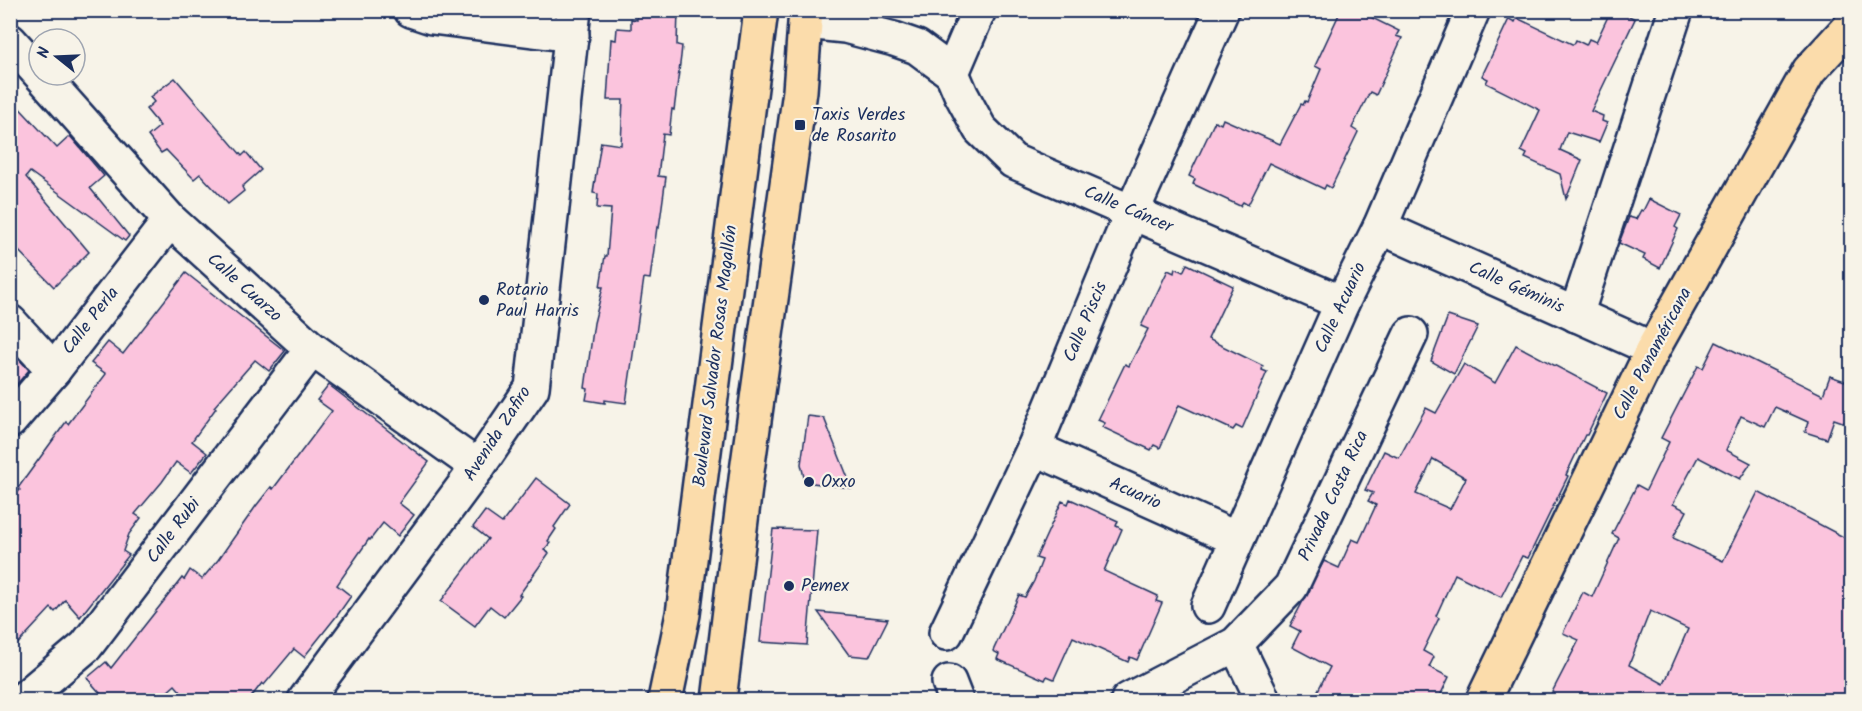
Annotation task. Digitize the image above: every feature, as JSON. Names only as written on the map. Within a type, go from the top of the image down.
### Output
[{"type":"main road","name":"Boulevard Salvador Rosas Magallón","points":[[665,700],[683,614],[760,10]]},
{"type":"main road","points":[[720,700],[747,471],[800,91],[806,16]]},
{"type":"main road","name":"Calle Panaméricana","points":[[1483,700],[1653,349],[1809,71],[1851,24]]},
{"type":"main road","points":[[702,700],[708,675],[730,612]]},
{"type":"main road","points":[[677,700],[681,672],[683,614]]},
{"type":"street","points":[[411,10],[432,17],[573,23]]},
{"type":"street","points":[[806,16],[845,18],[917,47],[952,73],[979,10]]},
{"type":"street","name":"Calle Piscis","points":[[946,633],[1034,448],[1132,212],[1222,10]]},
{"type":"street","name":"Calle Acuario","points":[[1208,606],[1342,303],[1380,227],[1473,10]]},
{"type":"street","points":[[1576,315],[1676,10]]},
{"type":"street","name":"Avenida Zafiro","points":[[305,700],[478,467],[532,388],[573,23]]},
{"type":"street","name":"Calle Cuarzo","points":[[10,41],[27,60]]},
{"type":"street","name":"Calle Cáncer","points":[[952,73],[980,129],[1013,160],[1342,303]]},
{"type":"street","name":"Calle Cuarzo","points":[[52,87],[170,220],[312,349],[478,467]]},
{"type":"street","name":"Calle Perla","points":[[10,421],[54,370],[170,220]]},
{"type":"street","name":"Calle Géminis","points":[[1380,227],[1653,349]]},
{"type":"street","points":[[10,322],[54,370]]},
{"type":"street","name":"Privada Costa Rica","points":[[1128,700],[1236,644],[1291,587],[1411,334]]},
{"type":"street","name":"Calle Rubi","points":[[22,700],[86,646],[312,349]]},
{"type":"street","name":"Acuario","points":[[1034,448],[1236,539]]},
{"type":"street","points":[[1236,644],[1263,700]]},
{"type":"building","points":[[643,10],[678,10],[677,45],[682,46],[669,135],[663,134],[658,176],[666,177],[659,228],[657,227],[650,279],[644,278],[626,403],[605,400],[605,403],[586,400],[588,389],[585,388],[594,323],[603,287],[600,287],[605,256],[607,256],[611,209],[597,208],[598,194],[593,193],[601,142],[621,145],[623,100],[607,100],[611,39],[616,40],[617,28],[631,29],[631,19],[637,20],[637,15],[643,15]]},
{"type":"building","points":[[1341,10],[1356,10],[1399,31],[1396,36],[1402,38],[1376,95],[1370,92],[1352,128],[1358,132],[1331,188],[1326,185],[1324,189],[1269,163],[1248,205],[1243,202],[1240,206],[1193,184],[1195,179],[1189,176],[1215,121],[1221,124],[1223,119],[1280,144],[1301,104],[1307,102],[1321,69],[1315,66]]},
{"type":"building","points":[[1611,10],[1618,10],[1635,19],[1591,111],[1603,116],[1602,121],[1607,123],[1599,142],[1567,132],[1560,150],[1582,160],[1566,199],[1560,174],[1525,158],[1527,154],[1521,151],[1540,110],[1486,83],[1488,79],[1482,76],[1509,19],[1515,22],[1517,18],[1572,44],[1576,40],[1586,45],[1589,39],[1596,42]]},
{"type":"building","points":[[175,78],[242,156],[246,152],[261,170],[242,187],[244,191],[228,204],[200,174],[194,179],[166,150],[161,153],[148,136],[160,126],[146,109],[154,102],[150,97]]},
{"type":"building","points":[[10,98],[57,148],[70,136],[104,176],[90,188],[129,236],[125,241],[30,172],[26,177],[89,252],[54,287],[10,242]]},
{"type":"building","points":[[1649,199],[1681,215],[1675,227],[1678,229],[1660,268],[1643,259],[1645,255],[1619,243],[1629,217],[1636,219]]},
{"type":"building","points":[[1187,264],[1233,286],[1208,339],[1263,366],[1262,370],[1267,372],[1242,429],[1236,426],[1233,430],[1179,405],[1160,448],[1154,445],[1151,450],[1102,427],[1105,423],[1098,420],[1125,364],[1129,366],[1148,329],[1141,326],[1168,270],[1174,273],[1175,268],[1183,272]]},
{"type":"building","points":[[186,273],[285,351],[269,371],[255,360],[214,407],[216,408],[192,441],[207,453],[191,473],[176,462],[135,514],[141,518],[129,534],[123,551],[129,555],[80,617],[65,600],[55,612],[51,608],[10,652],[10,500],[20,490],[18,488],[66,422],[68,424],[106,374],[91,363],[108,342],[123,354]]},
{"type":"building","points":[[1448,316],[1478,326],[1454,374],[1431,361]]},
{"type":"building","points":[[1716,342],[1823,395],[1830,376],[1851,383],[1851,425],[1834,419],[1827,439],[1805,432],[1808,422],[1775,407],[1765,427],[1741,416],[1726,450],[1751,463],[1740,479],[1698,457],[1673,504],[1687,511],[1673,538],[1723,561],[1758,492],[1851,541],[1851,700],[1548,700],[1579,640],[1563,633],[1583,592],[1592,597],[1619,538],[1612,534],[1637,485],[1646,490],[1669,442],[1661,438],[1698,366],[1703,368]],"holes":[[[1650,611],[1688,629],[1664,684],[1629,665]]]},
{"type":"building","points":[[1516,345],[1607,393],[1528,558],[1522,556],[1501,597],[1455,574],[1436,616],[1439,618],[1423,651],[1434,657],[1429,667],[1449,677],[1438,700],[1313,700],[1330,667],[1292,647],[1300,631],[1290,626],[1324,561],[1339,568],[1352,539],[1359,542],[1376,505],[1368,501],[1373,493],[1365,490],[1384,451],[1399,458],[1426,408],[1436,413],[1464,364],[1495,383]],"holes":[[[1433,459],[1466,478],[1450,509],[1416,494]]]},
{"type":"building","points":[[10,350],[29,370],[10,392]]},
{"type":"building","points":[[329,385],[429,462],[399,503],[414,515],[398,536],[383,523],[337,585],[351,596],[339,613],[304,657],[294,649],[249,700],[188,700],[175,685],[158,700],[106,700],[87,678],[106,662],[111,668],[190,570],[202,579],[218,560],[256,506],[271,487],[273,489],[332,411],[317,400]]},
{"type":"building","points":[[808,416],[824,418],[852,488],[805,482],[801,464]]},
{"type":"building","points":[[536,478],[570,504],[554,527],[556,529],[548,541],[550,543],[544,550],[549,553],[519,595],[521,596],[504,617],[490,606],[475,626],[441,601],[488,539],[473,527],[485,511],[502,523]]},
{"type":"building","points":[[1070,499],[1118,521],[1116,526],[1122,529],[1104,571],[1158,596],[1156,601],[1162,603],[1137,660],[1130,657],[1128,662],[1073,637],[1054,679],[1047,676],[1045,680],[997,659],[999,654],[993,651],[1019,595],[1025,597],[1034,581],[1042,560],[1036,558],[1062,501],[1068,504]]},
{"type":"building","name":"Pemex","points":[[773,529],[817,530],[807,645],[760,642]]},
{"type":"building","points":[[818,612],[888,619],[869,657],[849,655]]},
{"type":"place","name":"Taxis Verdes de Rosarito","points":[[800,125]]},
{"type":"place","name":"Rotario Paul Harris","points":[[484,300]]},
{"type":"place","name":"Oxxo","points":[[809,482]]},
{"type":"place","name":"Pemex","points":[[789,586]]}]
